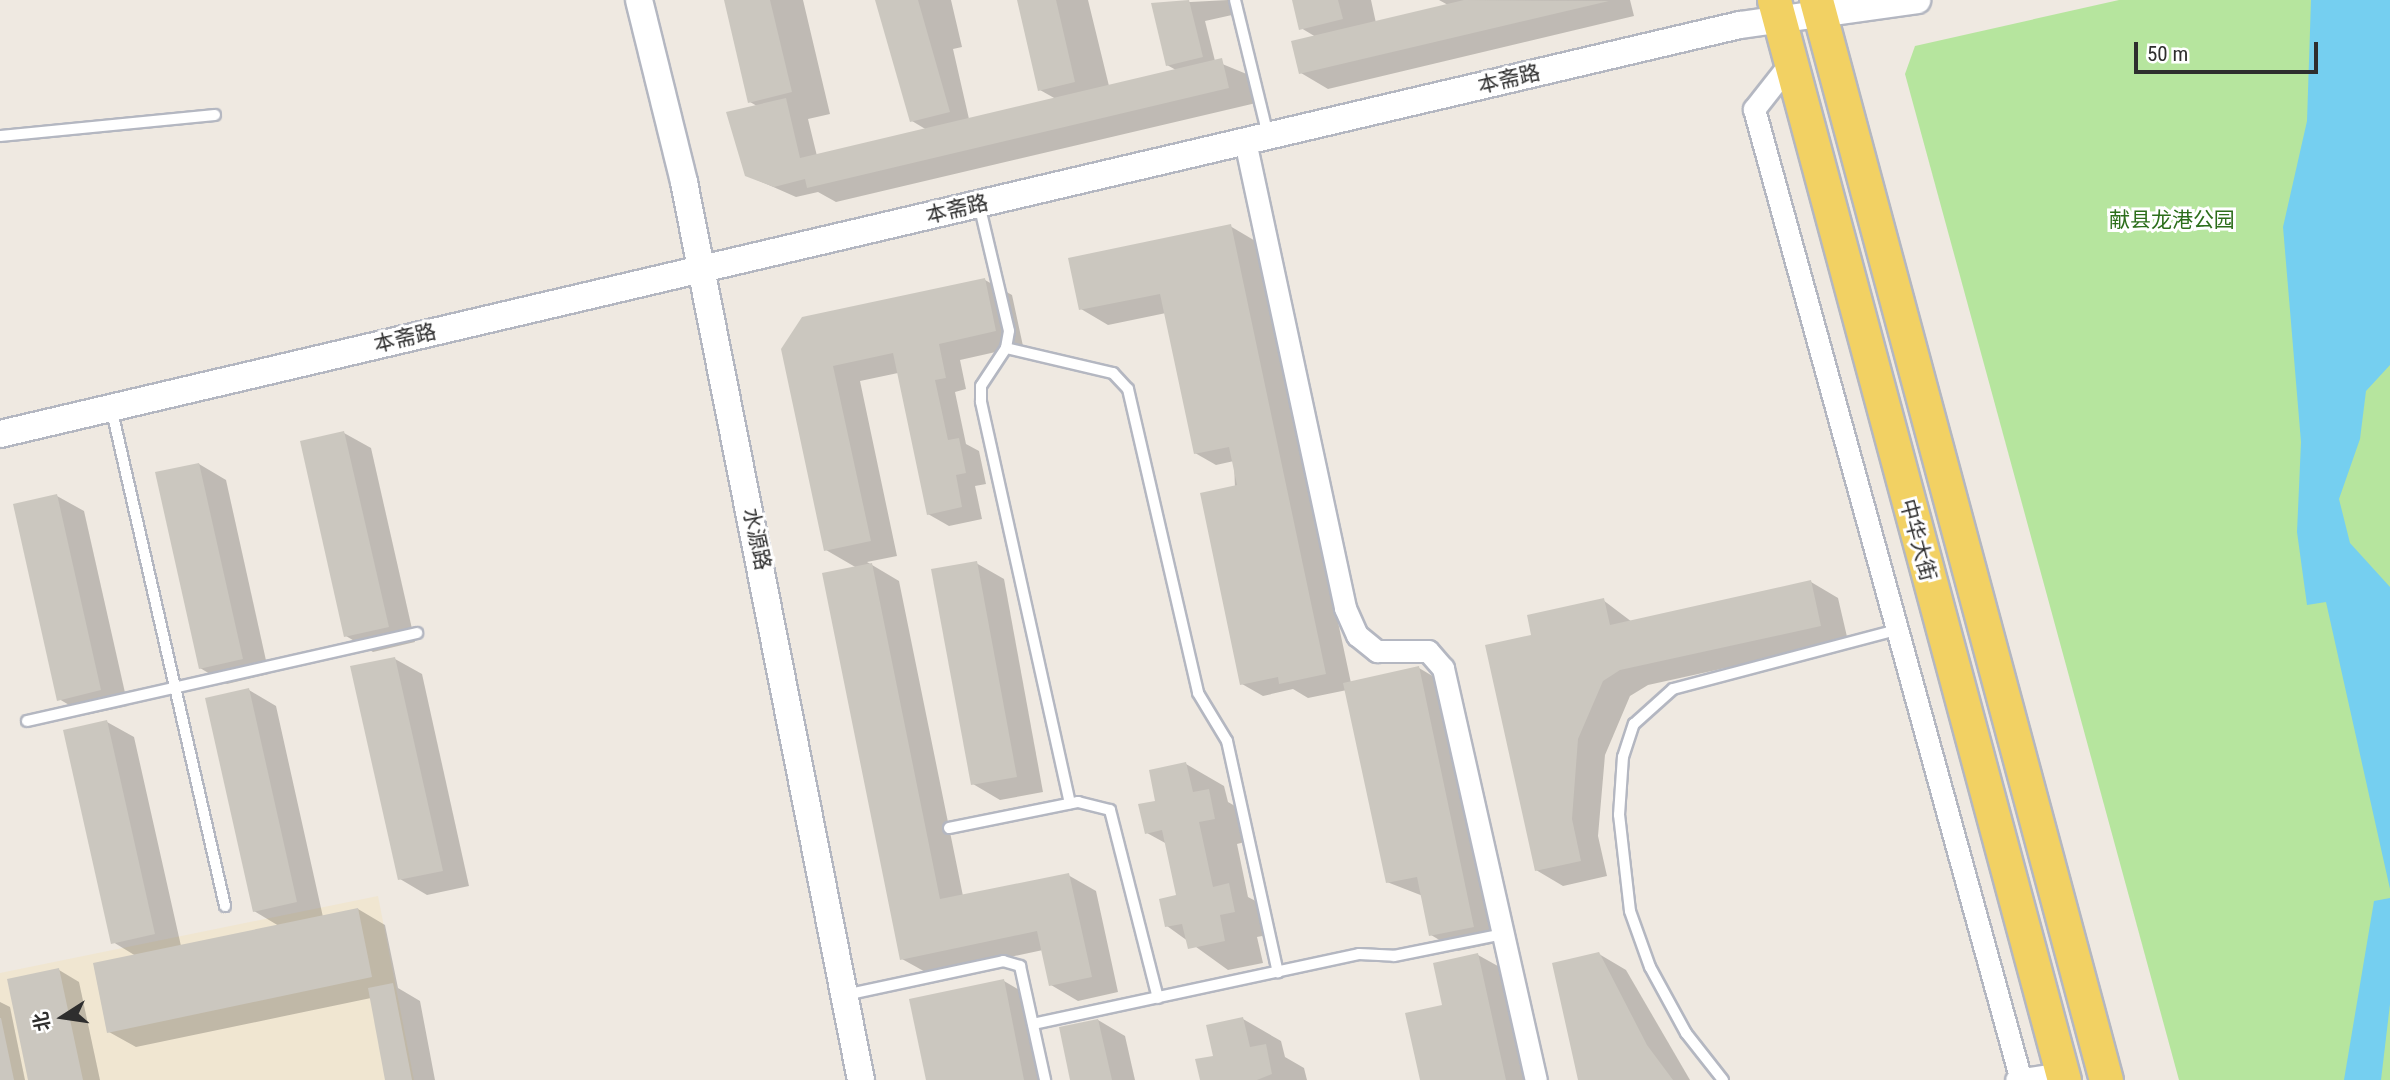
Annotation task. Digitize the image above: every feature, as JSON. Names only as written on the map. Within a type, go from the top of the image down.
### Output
[{"type":"main road","name":"中华大街","points":[[1818,7],[2106,1080]]},
{"type":"main road","name":"中华大街","points":[[1777,10],[2063,1077]]},
{"type":"street","name":"水源路","points":[[639,0],[702,269],[862,1080]]},
{"type":"street","name":"本斋路","points":[[0,433],[979,204],[1777,10],[1917,0]]},
{"type":"street","points":[[1790,62],[1754,109],[2019,1080],[2063,1077]]},
{"type":"street","points":[[1256,138],[1345,608],[1357,635],[1377,651],[1428,651],[1443,668],[1536,1080]]},
{"type":"lane","points":[[1235,0],[1256,138]]},
{"type":"lane","points":[[0,136],[215,115]]},
{"type":"lane","points":[[979,204],[1007,318],[1006,348],[981,386],[981,402],[1070,803]]},
{"type":"lane","points":[[1006,348],[1113,373],[1128,389],[1198,693],[1227,741],[1278,972]]},
{"type":"lane","points":[[111,407],[225,906]]},
{"type":"lane","points":[[1723,1080],[1686,1033],[1650,967],[1630,911],[1619,814],[1623,757],[1634,724],[1673,689],[1896,630]]},
{"type":"lane","points":[[27,721],[417,633]]},
{"type":"lane","points":[[949,828],[1070,803],[1095,803],[1115,818],[1158,998]]},
{"type":"lane","points":[[1033,1024],[1278,972],[1503,934]]},
{"type":"lane","points":[[845,995],[1003,961],[1020,966],[1045,1080]]},
{"type":"shaded area","points":[[378,896],[414,1080],[0,1080],[0,973]]},
{"type":"green space","name":"献县龙港公园","points":[[2119,0],[2390,0],[2390,1080],[2179,1080],[1905,74],[1915,46]]},
{"type":"water","points":[[2311,0],[2390,0],[2390,365],[2366,391],[2360,439],[2339,499],[2350,543],[2390,587],[2390,889],[2326,602],[2307,605],[2297,532],[2301,442],[2283,227],[2307,121]]},
{"type":"water","points":[[2390,898],[2390,1004],[2381,1080],[2344,1080],[2374,901]]},
{"type":"building","points":[[724,0],[770,0],[792,92],[748,103]]},
{"type":"building","points":[[875,0],[918,0],[950,112],[910,122]]},
{"type":"building","points":[[1017,0],[1056,0],[1075,82],[1038,91]]},
{"type":"building","points":[[1189,0],[1203,57],[1166,66],[1151,3]]},
{"type":"building","points":[[1292,0],[1338,0],[1343,19],[1299,30]]},
{"type":"building","points":[[1464,0],[1609,1],[1299,74],[1291,41]]},
{"type":"building","points":[[1222,58],[1229,88],[807,188],[805,179],[774,187],[745,176],[726,112],[786,98],[800,158]]},
{"type":"building","points":[[1231,224],[1326,674],[1279,684],[1278,677],[1240,685],[1200,493],[1237,485],[1229,447],[1194,454],[1160,294],[1079,310],[1068,258]]},
{"type":"building","points":[[985,278],[996,331],[939,344],[946,378],[935,380],[948,440],[959,438],[966,473],[956,475],[962,507],[927,515],[893,353],[833,366],[871,541],[824,551],[781,349],[802,317]]},
{"type":"building","points":[[344,431],[389,627],[344,637],[300,441]]},
{"type":"building","points":[[199,463],[243,659],[199,669],[155,472]]},
{"type":"building","points":[[57,494],[101,690],[57,701],[13,504]]},
{"type":"building","points":[[977,561],[1017,777],[971,785],[931,569]]},
{"type":"building","points":[[872,563],[940,899],[1069,873],[1092,977],[1049,986],[1037,931],[900,960],[822,573]]},
{"type":"building","points":[[1811,580],[1821,626],[1620,670],[1603,681],[1578,739],[1572,819],[1581,861],[1535,871],[1485,645],[1531,635],[1527,615],[1604,598],[1610,625]]},
{"type":"building","points":[[395,657],[443,871],[398,880],[350,666]]},
{"type":"building","points":[[1419,666],[1474,927],[1429,936],[1417,877],[1386,883],[1343,683]]},
{"type":"building","points":[[249,688],[297,902],[253,912],[205,698]]},
{"type":"building","points":[[107,720],[155,934],[111,944],[63,730]]},
{"type":"building","points":[[1186,762],[1193,792],[1209,789],[1215,819],[1199,822],[1213,887],[1229,883],[1235,912],[1220,915],[1225,941],[1188,949],[1182,924],[1165,927],[1159,899],[1176,895],[1162,830],[1145,834],[1138,804],[1155,801],[1149,770]]},
{"type":"building","points":[[358,908],[372,977],[107,1033],[93,963]]},
{"type":"building","points":[[1599,952],[1647,1045],[1673,1080],[1578,1080],[1552,963]]},
{"type":"building","points":[[1478,953],[1506,1080],[1420,1080],[1405,1013],[1442,1005],[1433,963]]},
{"type":"building","points":[[59,968],[83,1080],[28,1080],[7,979]]},
{"type":"building","points":[[1004,979],[1024,1080],[926,1080],[909,999]]},
{"type":"building","points":[[393,983],[412,1080],[385,1080],[368,988]]},
{"type":"building","points":[[1243,1017],[1250,1047],[1266,1044],[1272,1074],[1257,1080],[1200,1080],[1195,1059],[1213,1056],[1206,1025]]},
{"type":"building","points":[[1,1018],[14,1080],[0,1080]]},
{"type":"building","points":[[1098,1019],[1112,1080],[1070,1080],[1059,1027]]}]
